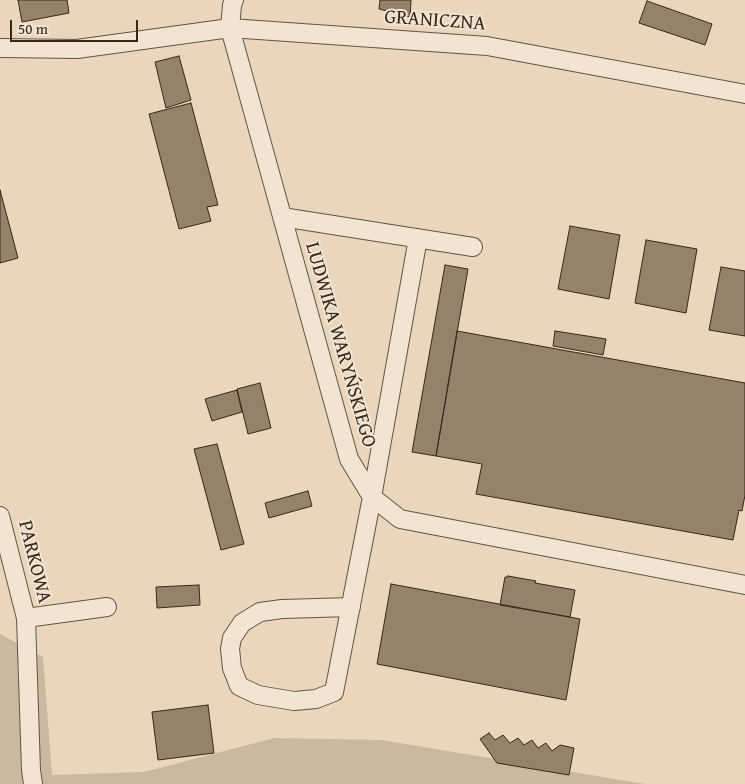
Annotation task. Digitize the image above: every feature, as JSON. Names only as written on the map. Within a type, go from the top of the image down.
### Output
[{"type":"street","name":"LUDWIKA WARYŃSKIEGO","points":[[234,0],[230,28],[282,217],[350,459],[372,497],[400,519],[745,585]]},
{"type":"street","name":"GRANICZNA","points":[[0,48],[77,49],[230,28],[487,46],[745,94]]},
{"type":"street","points":[[282,217],[473,247]]},
{"type":"street","points":[[351,607],[282,609],[260,612],[242,623],[232,638],[230,649],[232,668],[239,686],[258,695],[294,701],[316,699],[334,692],[351,607],[372,497],[418,238]]},
{"type":"street","name":"PARKOWA","points":[[0,516],[2,537],[26,618],[33,784]]},
{"type":"street","points":[[26,618],[107,607]]},
{"type":"shaded area","points":[[0,634],[43,657],[52,775],[144,772],[274,738],[382,740],[645,784],[0,784]]},
{"type":"building","points":[[18,0],[67,0],[69,13],[22,22]]},
{"type":"building","points":[[380,0],[411,0],[410,17],[379,9]]},
{"type":"building","points":[[647,1],[712,24],[705,45],[639,23]]},
{"type":"building","points":[[179,56],[191,100],[166,108],[155,62]]},
{"type":"building","points":[[191,103],[218,205],[207,207],[211,221],[179,229],[149,114]]},
{"type":"building","points":[[0,190],[18,258],[0,263]]},
{"type":"building","points":[[570,226],[620,235],[609,299],[558,289]]},
{"type":"building","points":[[646,240],[697,249],[686,313],[635,303]]},
{"type":"building","points":[[445,265],[468,269],[436,456],[412,452]]},
{"type":"building","points":[[721,267],[745,271],[745,336],[709,330]]},
{"type":"building","points":[[457,331],[745,383],[745,495],[742,511],[739,510],[733,540],[476,494],[482,464],[436,456]]},
{"type":"building","points":[[555,331],[606,339],[603,355],[553,346]]},
{"type":"building","points":[[260,383],[271,428],[248,434],[237,389]]},
{"type":"building","points":[[237,390],[242,412],[212,421],[205,399]]},
{"type":"building","points":[[217,444],[244,544],[221,550],[194,449]]},
{"type":"building","points":[[308,491],[312,506],[269,518],[265,503]]},
{"type":"building","points":[[508,576],[575,590],[570,617],[500,605],[505,577]]},
{"type":"building","points":[[391,584],[580,619],[566,700],[377,664]]},
{"type":"building","points":[[199,585],[200,605],[157,608],[156,587]]},
{"type":"building","points":[[208,705],[214,753],[158,760],[152,712]]},
{"type":"building","points":[[489,733],[495,740],[503,735],[510,743],[518,738],[524,745],[532,740],[538,748],[546,743],[552,751],[560,745],[574,748],[569,775],[497,763],[480,739]]}]
